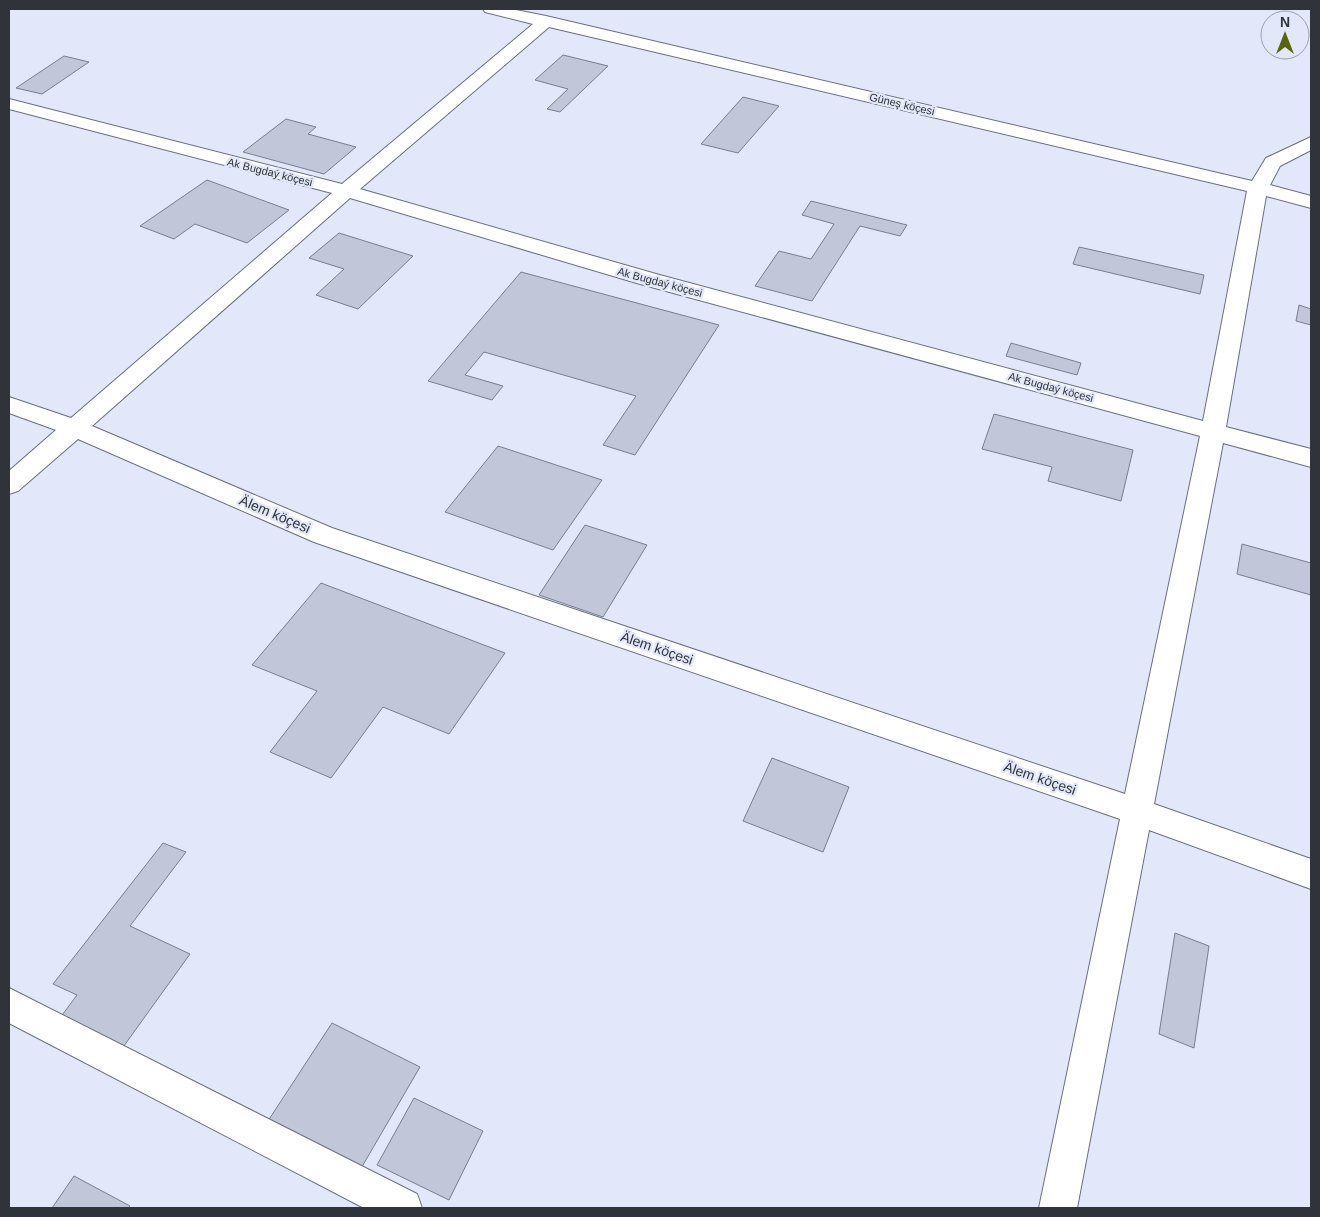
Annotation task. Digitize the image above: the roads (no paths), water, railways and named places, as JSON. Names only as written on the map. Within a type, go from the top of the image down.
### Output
[{"type":"street","name":"Güneş köçesi","points":[[492,9],[1311,202]]},
{"type":"street","points":[[9,485],[346,191],[546,21]]},
{"type":"street","name":"Ak Bugdaý köçesi","points":[[9,104],[346,191],[648,279],[1311,458]]},
{"type":"street","points":[[1058,1208],[1213,431],[1258,188],[1273,162],[1311,143]]},
{"type":"street","name":"Älem köçesi","points":[[9,405],[75,428],[323,535],[1136,810],[1311,874]]},
{"type":"street","points":[[9,1004],[403,1208]]}]
